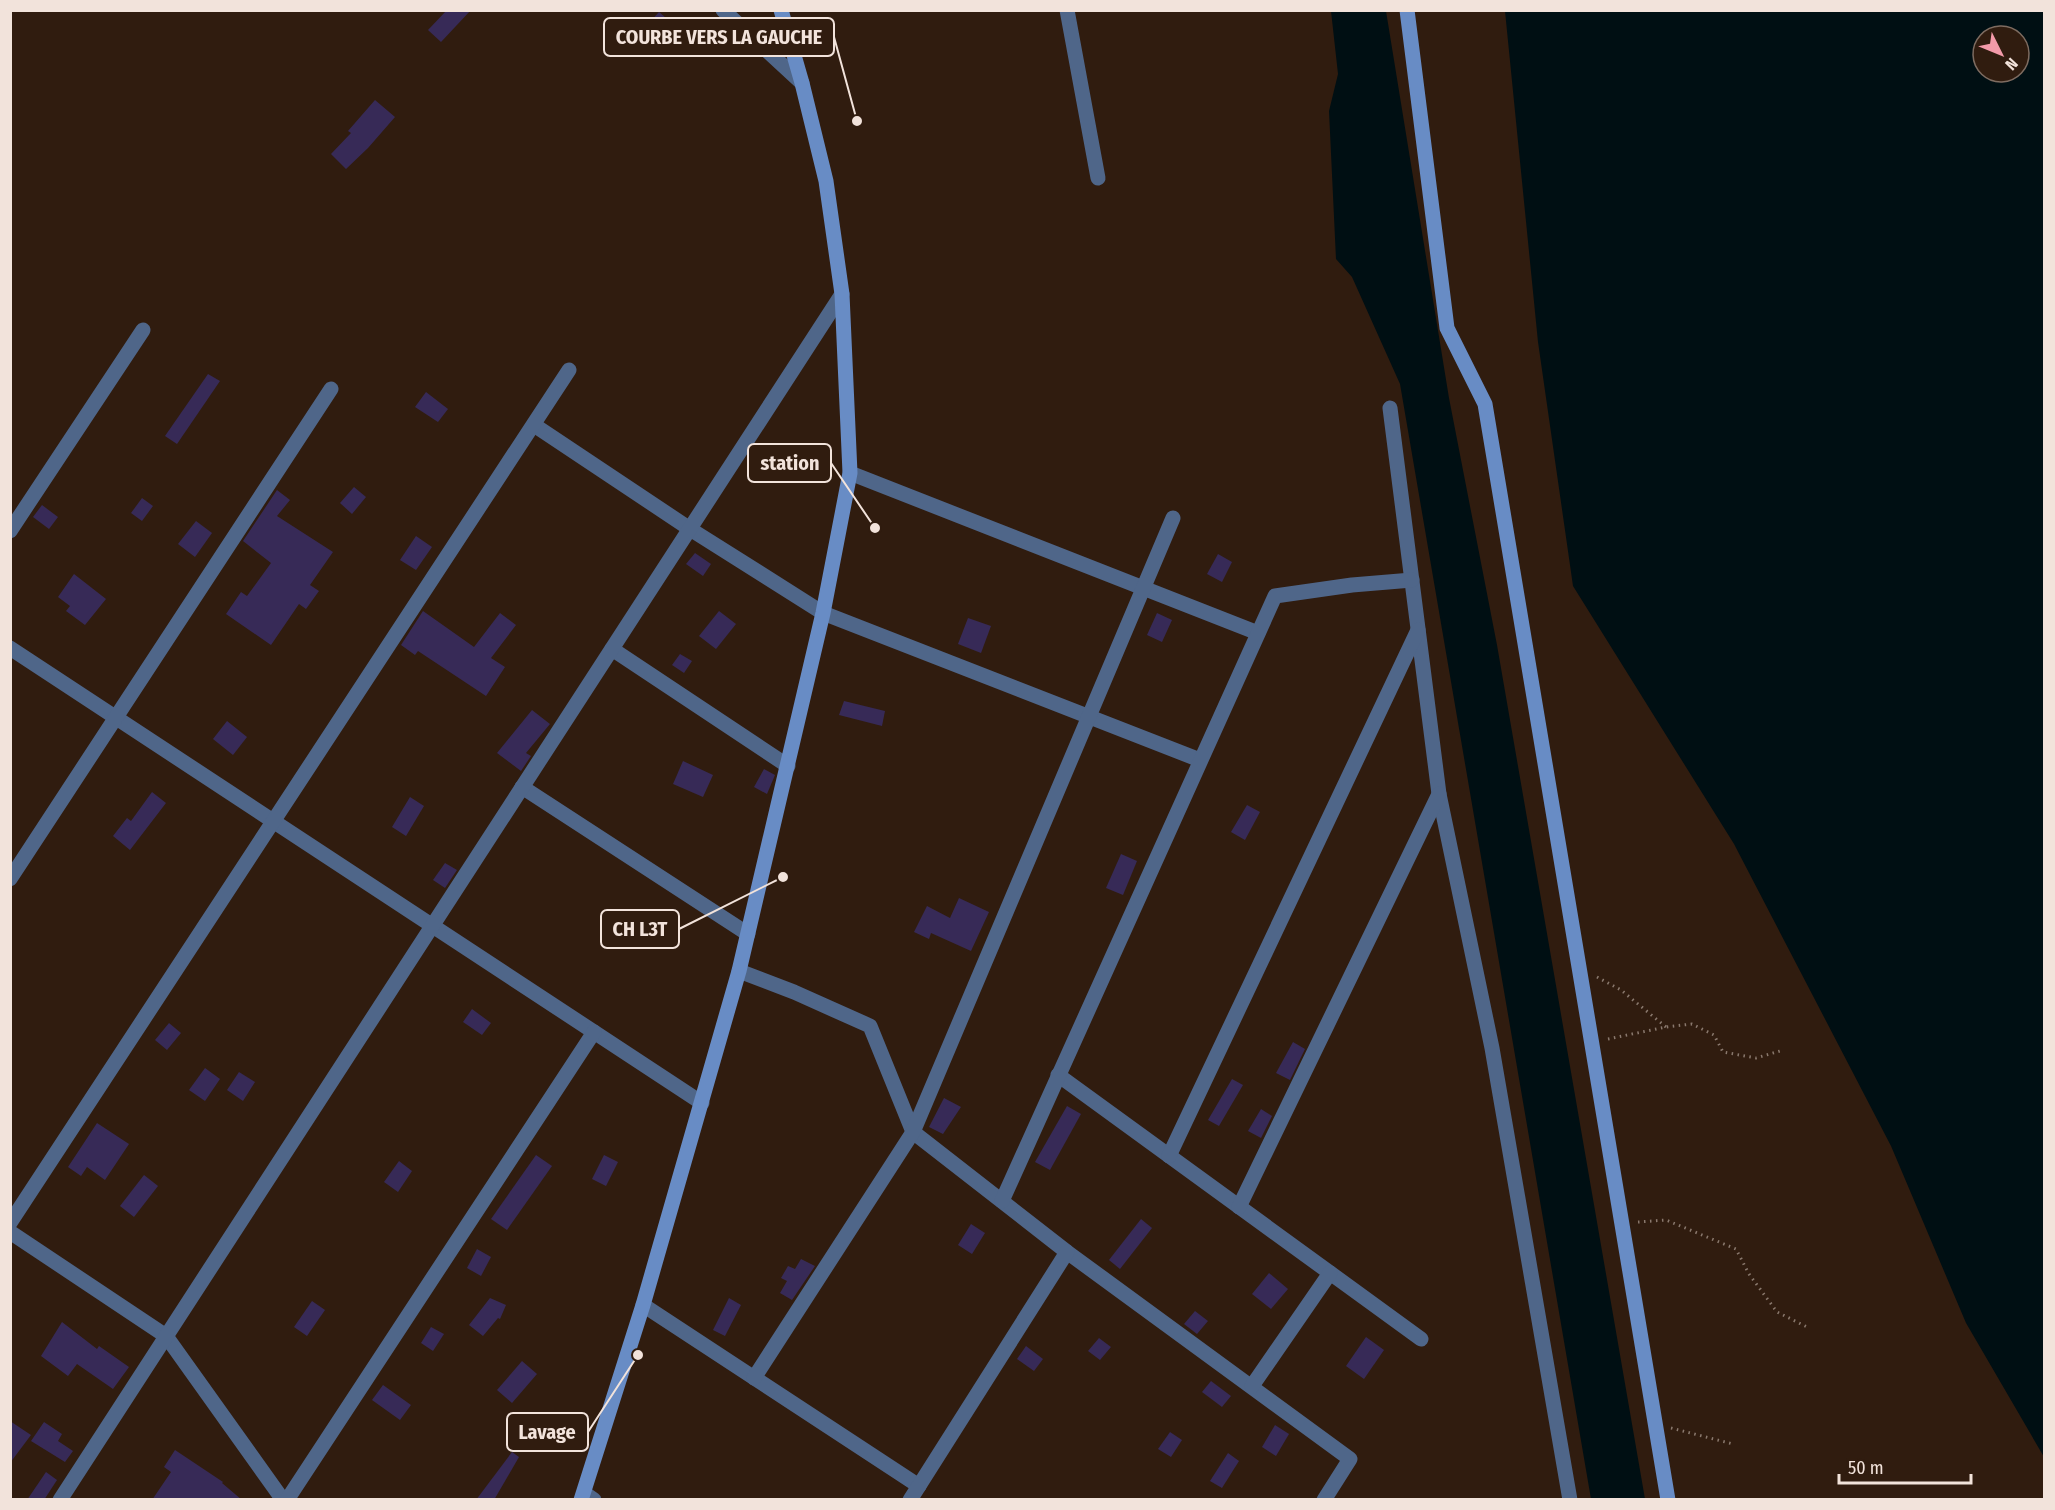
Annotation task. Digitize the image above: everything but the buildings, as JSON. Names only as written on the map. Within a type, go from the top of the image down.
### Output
[{"type":"main road","points":[[586,1497],[739,971],[823,614],[850,473],[842,294],[826,181],[781,10]]},
{"type":"main road","points":[[1407,10],[1447,328],[1485,404],[1668,1500]]},
{"type":"street","points":[[723,10],[802,83]]},
{"type":"street","points":[[1067,10],[1098,178]]},
{"type":"street","points":[[60,1500],[842,294]]},
{"type":"street","points":[[10,531],[143,330]]},
{"type":"street","points":[[10,1223],[569,370]]},
{"type":"street","points":[[10,879],[331,389]]},
{"type":"street","points":[[1390,408],[1439,794],[1492,1048],[1570,1500]]},
{"type":"street","points":[[534,425],[823,614],[1200,760]]},
{"type":"street","points":[[850,473],[1258,633]]},
{"type":"street","points":[[754,1378],[913,1132],[1173,518]]},
{"type":"street","points":[[1002,1201],[1275,596],[1412,579]]},
{"type":"street","points":[[1169,1156],[1419,630]]},
{"type":"street","points":[[10,648],[702,1103]]},
{"type":"street","points":[[612,649],[788,766]]},
{"type":"street","points":[[522,787],[748,934]]},
{"type":"street","points":[[1239,1207],[1439,794]]},
{"type":"street","points":[[739,971],[794,992],[870,1026],[913,1132],[1067,1252],[1350,1459],[1324,1500]]},
{"type":"street","points":[[10,1232],[166,1336],[285,1500],[594,1032]]},
{"type":"street","points":[[1058,1075],[1421,1339]]},
{"type":"street","points":[[910,1500],[1067,1252]]},
{"type":"street","points":[[1252,1386],[1330,1273]]},
{"type":"street","points":[[643,1305],[919,1486]]},
{"type":"path","points":[[1579,968],[1621,990],[1666,1026]]},
{"type":"path","points":[[1592,1043],[1666,1026],[1692,1024],[1714,1035],[1723,1052],[1756,1058],[1780,1051]]},
{"type":"path","points":[[1622,1222],[1666,1220],[1736,1249],[1749,1274],[1777,1312],[1809,1328]]},
{"type":"path","points":[[1655,1424],[1733,1444]]},
{"type":"shaded area","points":[[1331,11],[1386,11],[1449,398],[1497,645],[1645,1499],[1591,1499],[1400,384],[1352,277],[1336,259],[1329,111],[1338,74]]},
{"type":"shaded area","points":[[1505,11],[2044,11],[2044,1457],[1966,1323],[1891,1146],[1734,844],[1573,586],[1538,342]]},
{"type":"place","name":"COURBE VERS LA GAUCHE","points":[[857,121]]},
{"type":"place","name":"station","points":[[875,528]]},
{"type":"place","name":"CH L3T","points":[[783,877]]},
{"type":"place","name":"Lavage","points":[[638,1355]]}]
